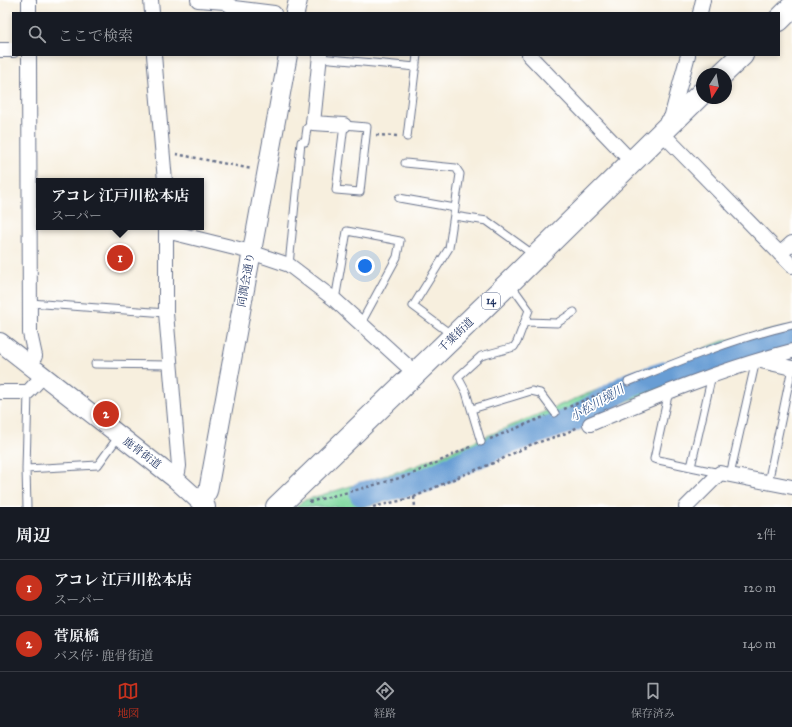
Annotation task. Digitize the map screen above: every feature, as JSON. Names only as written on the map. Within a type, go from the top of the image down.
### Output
[{"type":"highway","points":[[780,19],[792,7]]},
{"type":"highway","points":[[728,68],[741,56]]},
{"type":"highway","name":"千葉街道","points":[[284,500],[416,374],[696,99]]},
{"type":"street","points":[[29,0],[29,12]]},
{"type":"street","points":[[151,0],[152,12]]},
{"type":"street","points":[[198,0],[225,2],[234,8],[266,12]]},
{"type":"street","points":[[295,12],[298,0]]},
{"type":"street","points":[[700,12],[703,0]]},
{"type":"street","points":[[0,50],[12,50]]},
{"type":"street","points":[[0,392],[28,392],[36,371],[35,356],[30,333],[34,203],[29,56]]},
{"type":"street","points":[[154,56],[165,178]]},
{"type":"street","name":"同潤会通り","points":[[204,505],[208,491],[288,56]]},
{"type":"street","points":[[320,56],[314,123],[344,126]]},
{"type":"street","points":[[530,56],[632,162]]},
{"type":"street","points":[[688,56],[666,128],[792,266]]},
{"type":"street","points":[[166,230],[166,313],[179,466],[178,472],[174,478]]},
{"type":"street","points":[[170,230],[289,264],[335,300],[416,374]]},
{"type":"street","points":[[780,254],[792,243]]},
{"type":"street","name":"鹿骨街道","points":[[0,342],[174,478],[204,505]]},
{"type":"street","points":[[590,424],[669,390],[756,360],[792,351]]},
{"type":"street","points":[[756,360],[792,368]]},
{"type":"street","points":[[686,507],[725,474],[792,487]]},
{"type":"lane","points":[[320,56],[416,67]]},
{"type":"lane","points":[[407,137],[417,56]]},
{"type":"lane","points":[[289,264],[301,142],[305,142],[307,128],[314,123]]},
{"type":"lane","points":[[344,126],[366,127],[360,192],[336,190],[344,126]]},
{"type":"lane","points":[[405,163],[456,168],[460,174],[449,248],[413,306],[454,336]]},
{"type":"lane","points":[[399,198],[487,221],[536,256]]},
{"type":"lane","points":[[335,300],[347,231],[400,241],[397,257],[361,323]]},
{"type":"lane","points":[[481,442],[466,392],[458,377],[481,356],[514,347],[526,322],[529,310],[509,283]]},
{"type":"lane","points":[[30,303],[166,313]]},
{"type":"lane","points":[[526,322],[556,323],[574,312]]},
{"type":"lane","points":[[628,382],[729,342],[767,330],[792,325]]},
{"type":"lane","points":[[669,390],[654,459],[725,474],[756,360]]},
{"type":"lane","points":[[95,364],[170,365]]},
{"type":"lane","points":[[768,482],[792,368]]},
{"type":"lane","points":[[691,467],[712,375]]},
{"type":"lane","points":[[472,409],[532,391],[540,393],[555,413]]},
{"type":"lane","points":[[27,507],[26,469],[28,392]]},
{"type":"lane","points":[[26,469],[98,465],[119,436]]},
{"type":"path","points":[[366,135],[407,137]]},
{"type":"path","points":[[163,158],[176,154],[266,171]]},
{"type":"path","points":[[284,500],[305,503],[410,475],[481,442],[628,382]]},
{"type":"path","points":[[373,507],[414,497],[496,462],[530,445],[564,434],[585,423],[590,424]]},
{"type":"path","points":[[414,497],[416,507]]},
{"type":"green space","points":[[792,326],[792,349],[754,359],[630,400],[564,431],[510,451],[429,491],[362,507],[296,507],[302,501],[416,466],[584,395],[723,341]]},
{"type":"waterway","name":"小松川境川","points":[[362,494],[426,480],[503,444],[574,419],[629,385],[726,355],[792,339]]},
{"type":"place","name":"アコレ 江戸川松本店","points":[[120,258]]},
{"type":"place","name":"菅原橋","points":[[106,414]]}]
